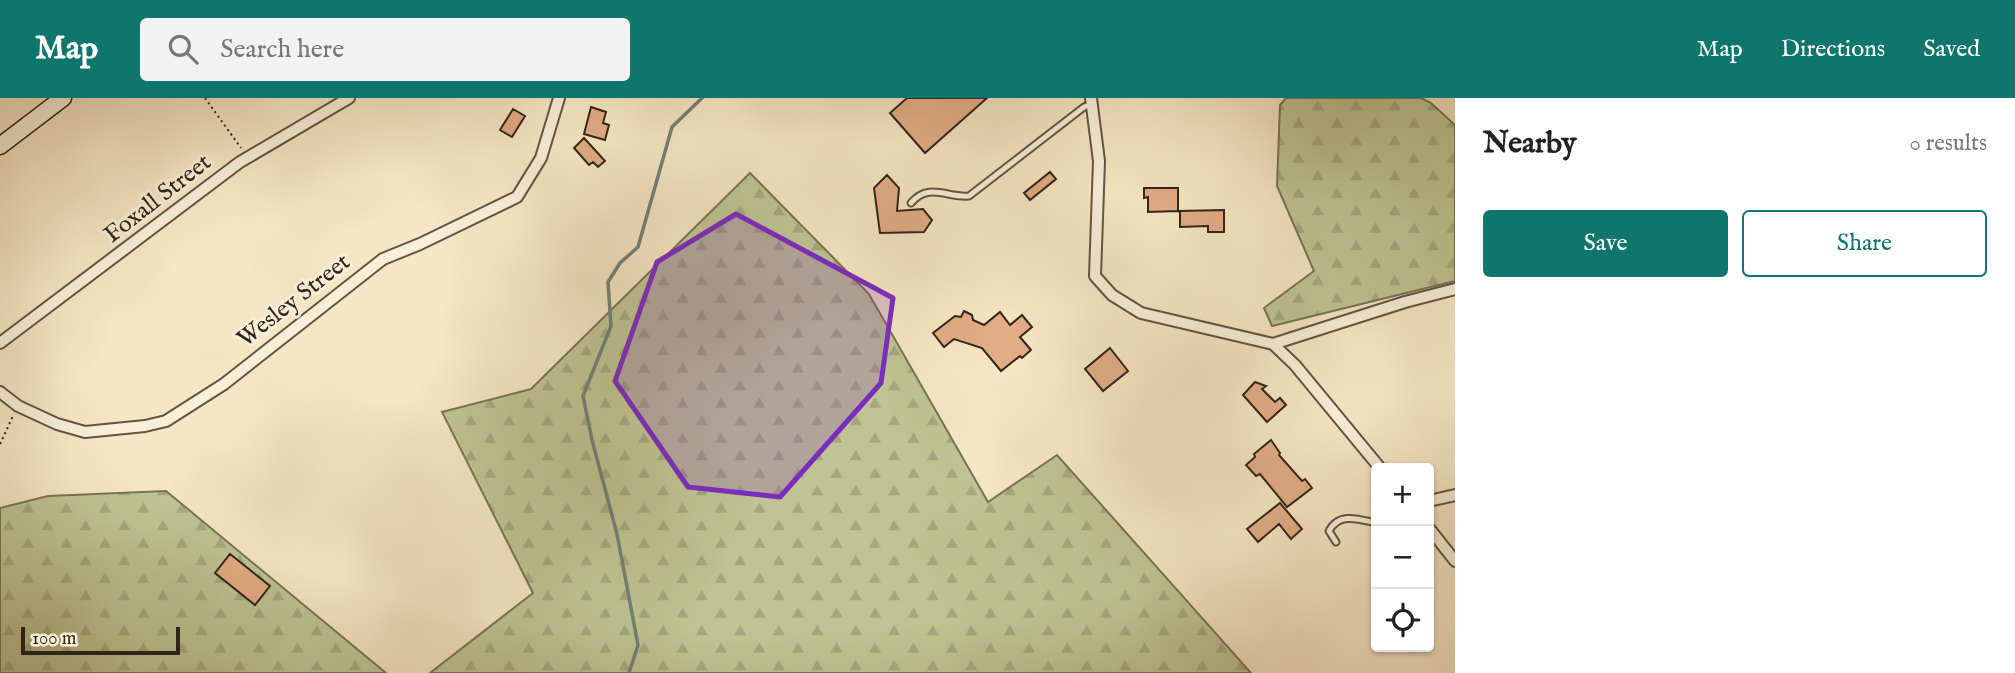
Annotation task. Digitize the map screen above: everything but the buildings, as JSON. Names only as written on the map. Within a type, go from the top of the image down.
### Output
[{"type":"main road","points":[[0,146],[63,98]]},
{"type":"street","name":"Foxall Street","points":[[0,343],[248,157],[349,98]]},
{"type":"street","name":"Wesley Street","points":[[0,392],[18,406],[57,424],[85,432],[145,426],[166,421],[224,384],[383,259],[517,197],[541,158],[559,98]]},
{"type":"street","points":[[1091,101],[1099,162],[1095,276],[1112,295],[1141,313],[1273,344],[1295,365],[1376,463]]},
{"type":"street","points":[[1273,344],[1455,289]]},
{"type":"street","points":[[1434,500],[1455,495]]},
{"type":"street","points":[[1434,534],[1455,561]]},
{"type":"lane","points":[[911,203],[931,190],[970,196],[1091,101]]},
{"type":"lane","points":[[1336,542],[1329,531],[1333,523],[1343,518],[1371,522]]},
{"type":"path","points":[[205,98],[248,157]]},
{"type":"path","points":[[0,444],[18,406]]},
{"type":"highlighted area","points":[[736,214],[893,298],[881,383],[780,497],[688,487],[615,381],[657,262]]},
{"type":"green space","points":[[1286,98],[1421,98],[1431,103],[1455,125],[1455,281],[1272,326],[1264,308],[1314,271],[1277,186],[1280,105]]},
{"type":"green space","points":[[750,173],[869,294],[988,502],[1057,455],[1251,673],[430,673],[533,593],[442,412],[531,389]]},
{"type":"green space","points":[[166,491],[386,673],[0,673],[0,508],[48,496]]},
{"type":"waterway","points":[[629,673],[638,645],[617,534],[583,396],[611,326],[608,282],[620,263],[638,247],[672,127],[702,98]]}]
